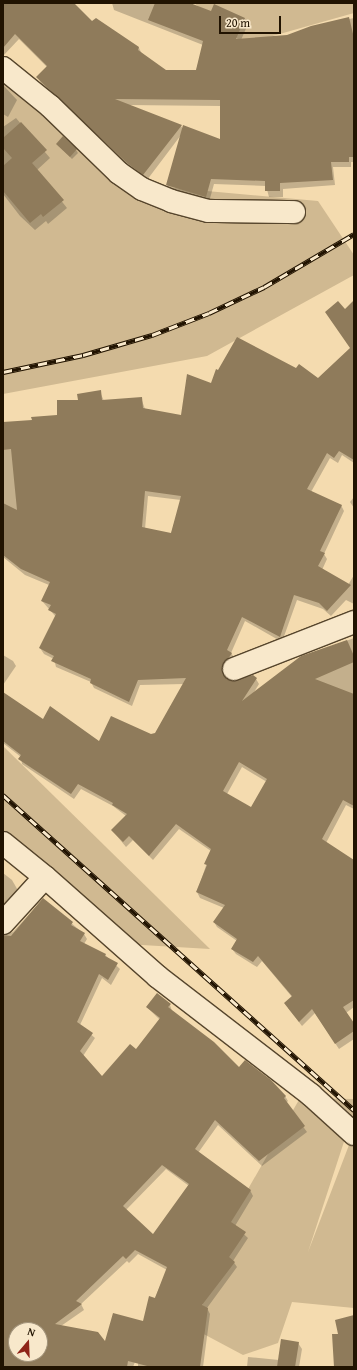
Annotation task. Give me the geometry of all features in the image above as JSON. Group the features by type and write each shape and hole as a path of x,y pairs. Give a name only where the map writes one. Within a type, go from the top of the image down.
{"street":[{"path":"3,68 50,106 119,173 142,189 170,201 208,212 294,212"},
{"path":"234,669 354,622"},
{"path":"3,843 45,877 158,977 311,1095 354,1134"},
{"path":"3,923 45,877"}],"shaded area":[{"path":"194,3 354,3 354,13 244,44"},
{"path":"3,79 141,185 318,201 354,255 354,275 207,356 3,394"},
{"path":"3,746 210,949 108,943 3,855"},
{"path":"300,1098 354,1099 354,1111 308,1252 354,1132 354,1308 292,1302 278,1343 243,1355 198,1331 211,1254"}],"building":[{"path":"3,3 74,3 92,21 96,18 139,47 138,50 166,70 196,70 203,41 148,20 155,3 190,3 211,11 214,4 245,18 236,39 287,35 311,26 349,17 354,38 354,157 349,157 349,162 331,162 333,180 280,183 280,191 265,191 265,181 211,179 206,197 166,185 183,125 220,139 220,100 115,99 182,125 143,175 127,163 36,77 47,66 15,34 3,48"},
{"path":"21,122 47,150 32,163 64,200 43,217 41,214 30,223 3,191 3,166 12,158 3,148 3,138"},
{"path":"63,136 77,149 70,157 56,144"},
{"path":"354,300 354,460 339,451 334,458 327,453 307,489 342,505 320,551 325,553 318,566 351,585 327,611 319,603 294,595 280,637 242,617 227,650 232,653 222,668 226,678 232,681 253,675 257,678 242,701 301,656 347,640 354,656 354,662 315,679 354,694 354,806 343,800 322,839 354,860 354,1000 343,1007 354,1023 354,1031 335,1044 312,1009 299,1022 284,1003 292,996 258,956 253,962 231,949 237,939 213,922 225,905 196,892 207,865 204,864 211,849 176,824 149,856 129,836 123,842 111,830 127,814 112,805 113,803 78,784 71,794 18,759 21,755 3,741 3,692 43,719 50,706 99,741 111,716 151,734 155,733 186,678 138,680 129,702 90,683 91,679 51,661 54,656 39,648 56,614 48,610 51,605 41,601 50,582 21,569 3,555 3,503 17,510 11,449 3,450 3,422 32,420 31,417 57,415 57,400 78,400 77,394 101,390 102,400 142,397 143,408 181,415 187,374 211,383 216,369 218,370 237,337 296,368 299,364 318,378 350,348 325,312 338,301 345,309","holes":["145,491 181,496 171,533 142,527","239,762 267,779 251,807 223,791"]},
{"path":"43,898 73,922 71,925 85,933 80,941 106,954 105,956 118,963 108,980 99,974 77,1022 93,1033 80,1051 102,1076 130,1044 136,1049 160,1018 146,1007 157,993 171,1004 168,1007 214,1042 239,1067 245,1060 271,1080 286,1096 284,1098 305,1126 259,1161 215,1120 195,1149 251,1190 231,1222 246,1232 229,1257 235,1262 202,1305 208,1308 200,1367 151,1367 128,1361 127,1367 3,1367 3,935 11,936","holes":["162,1165 189,1184 153,1234 123,1206","135,1250 167,1267 155,1298 149,1296 143,1321 113,1313 105,1341 98,1332 55,1324 82,1304 76,1301 123,1256 126,1259"]},
{"path":"354,1315 354,1367 334,1367 332,1334 338,1334 335,1320"},
{"path":"281,1339 299,1342 295,1367 277,1367"}],"railway":[{"path":"3,372 83,355 152,335 209,313 264,287 354,234"},
{"path":"3,795 354,1110"}]}
